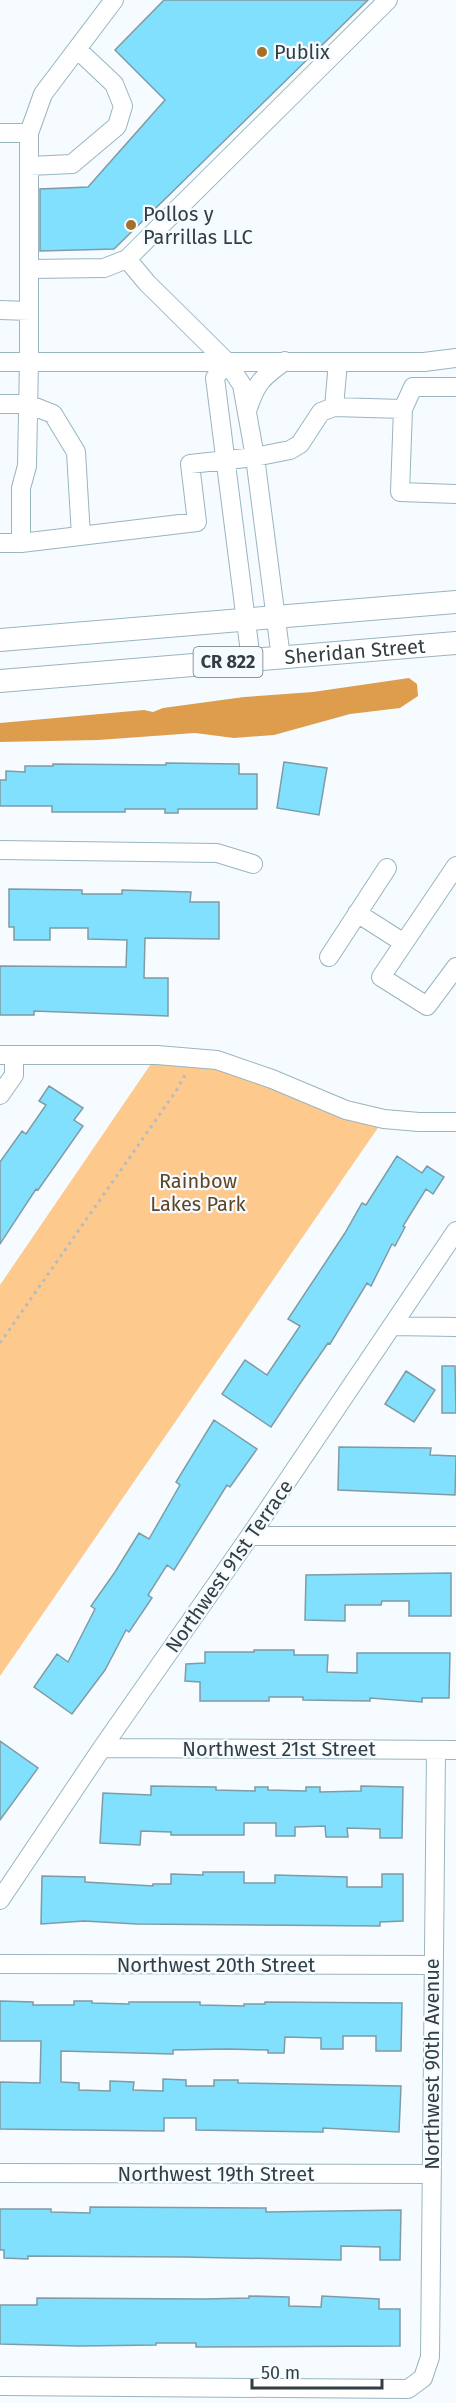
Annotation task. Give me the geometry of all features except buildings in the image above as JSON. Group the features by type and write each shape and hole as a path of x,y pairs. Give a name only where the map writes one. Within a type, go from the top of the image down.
{"main road":[{"name":"Sheridan Street","path":"0,640 456,602"},
{"name":"Sheridan Street","path":"0,681 456,643"}],"street":[{"path":"21,543 21,488 27,466 30,269 29,133 43,94 114,0"},
{"path":"30,269 104,268 127,259 388,0"},
{"path":"29,166 72,164 117,126 123,106 114,84 78,50"},
{"path":"0,133 29,133"},
{"path":"127,259 147,284 225,361 242,385 255,457 281,658"},
{"path":"0,310 29,310"},
{"path":"0,362 424,362 456,358"},
{"path":"225,361 215,378 251,660"},
{"path":"246,411 262,378 285,361"},
{"path":"334,406 338,362"},
{"path":"456,387 412,387 403,409 400,492 456,494"},
{"path":"0,404 28,404 53,414 76,452 81,536"},
{"path":"0,543 21,543 197,522 190,464 255,457 290,450 300,444 321,412 334,406 403,409"},
{"path":"0,850 217,853 253,864"},
{"path":"456,866 381,977 427,1006 456,966"},
{"path":"329,957 387,868"},
{"path":"357,913 404,943"},
{"path":"0,1095 14,1075 7,1055 194,1057 217,1060 261,1075 346,1110 384,1119 456,1122"},
{"name":"Northwest 91st Terrace","path":"0,1900 456,1231"},
{"path":"392,1326 456,1327"},
{"path":"250,1536 456,1536"},
{"name":"Northwest 21st Street","path":"102,1748 456,1750"},
{"name":"Northwest 90th Avenue","path":"104,2396 408,2390 423,2378 430,2357 432,1965 436,1750"},
{"name":"Northwest 20th Street","path":"0,1964 432,1965"},
{"name":"Northwest 19th Street","path":"0,2173 432,2174"},
{"path":"0,2386 104,2396"}],"path":[{"path":"0,1343 177,1091 194,1057"}],"green space":[{"name":"Rainbow Lakes Park","path":"157,1055 194,1057 384,1119 0,1676 0,1285"}],"shaded area":[{"path":"409,678 417,684 418,696 400,708 350,714 274,735 234,738 195,733 98,740 0,742 0,723 144,710 153,712 163,708 244,697 313,692"}],"place":[{"name":"Publix","path":"262,52"},
{"name":"Pollos y Parrillas LLC","path":"131,225"}]}
